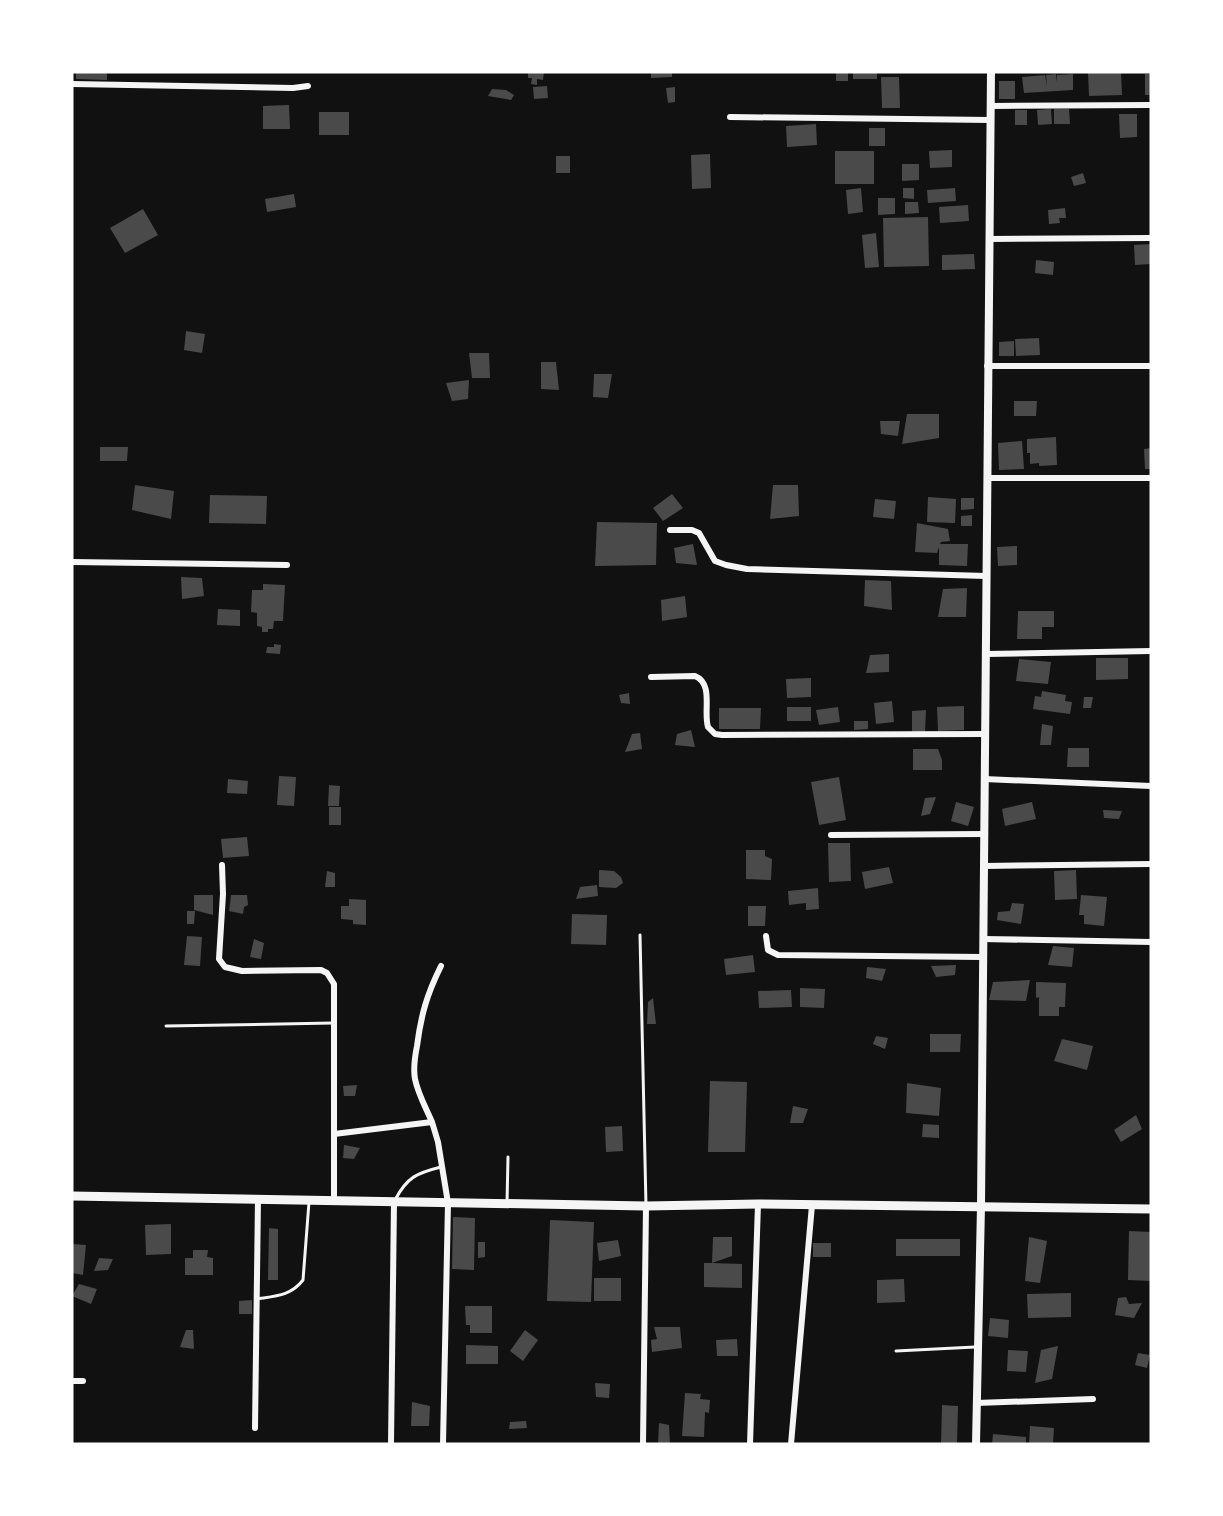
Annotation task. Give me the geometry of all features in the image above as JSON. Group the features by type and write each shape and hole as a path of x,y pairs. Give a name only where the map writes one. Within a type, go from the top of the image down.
{"main road":[{"path":"72,1196 646,1206 758,1204 1151,1209"}],"street":[{"path":"976,1444 981,1206 991,72"},
{"path":"72,84 293,88 308,86"},
{"path":"990,106 1151,105"},
{"path":"730,117 990,120"},
{"path":"989,239 1151,238"},
{"path":"987,366 1151,366"},
{"path":"987,478 1151,478"},
{"path":"670,530 692,530 699,533 704,539 710,556 726,566 747,569 986,576"},
{"path":"72,562 287,565"},
{"path":"985,654 1151,651"},
{"path":"651,677 695,676 700,678 706,687 708,728 715,734 985,734"},
{"path":"984,779 1151,786"},
{"path":"831,835 984,834"},
{"path":"984,866 1151,864"},
{"path":"222,865 223,894 219,953 221,963 225,968 321,970 327,973 334,984 334,1201"},
{"path":"766,936 768,950 778,955 983,957"},
{"path":"983,939 1151,942"},
{"path":"441,966 428,993 420,1021 415,1078 438,1142 448,1203 443,1444"},
{"path":"334,1134 432,1122"},
{"path":"255,1428 258,1199"},
{"path":"391,1444 394,1202"},
{"path":"750,1444 758,1204"},
{"path":"791,1444 812,1205"},
{"path":"643,1444 646,1206"},
{"path":"72,1381 83,1381"},
{"path":"976,1403 1093,1399"}],"lane":[{"path":"640,934 646,1206"},
{"path":"166,1026 334,1023"},
{"path":"507,1204 508,1156"},
{"path":"394,1202 403,1185 414,1176 443,1167"},
{"path":"256,1299 287,1294 297,1288 303,1280 309,1200"},
{"path":"896,1351 977,1347"}],"building":[{"path":"76,72 107,72 107,80 76,79"},
{"path":"528,72 544,72 543,80 537,79 537,85 531,84 532,78 528,78"},
{"path":"651,72 672,72 672,77 651,78"},
{"path":"836,72 848,72 848,81 836,81"},
{"path":"853,72 877,72 877,79 853,79"},
{"path":"1088,72 1121,72 1122,95 1089,96"},
{"path":"1056,74 1057,82 1057,75 1073,74 1073,90 1024,93 1022,77 1045,75 1047,86 1046,75"},
{"path":"1145,74 1151,74 1151,95 1145,95"},
{"path":"881,77 899,77 900,108 882,108"},
{"path":"999,81 1015,81 1015,99 999,99"},
{"path":"547,86 548,98 534,99 533,87"},
{"path":"675,87 675,102 668,103 666,88"},
{"path":"492,89 506,90 514,95 511,100 488,96"},
{"path":"289,105 290,129 263,129 263,106"},
{"path":"1051,109 1052,124 1038,125 1037,110"},
{"path":"1054,109 1069,109 1070,124 1054,124"},
{"path":"1015,110 1027,110 1027,125 1015,125"},
{"path":"319,112 349,112 349,135 319,135"},
{"path":"1119,114 1137,114 1137,137 1120,138"},
{"path":"816,124 817,145 787,147 786,126"},
{"path":"869,128 885,128 885,146 869,146"},
{"path":"952,150 952,167 930,168 929,151"},
{"path":"835,151 874,151 874,184 835,184"},
{"path":"710,154 711,188 692,189 691,155"},
{"path":"556,156 570,156 570,173 556,173"},
{"path":"902,164 919,164 919,180 902,181"},
{"path":"1083,173 1086,183 1074,186 1071,177"},
{"path":"861,188 863,212 848,214 846,190"},
{"path":"903,188 914,188 914,199 903,198"},
{"path":"955,188 956,201 928,203 927,190"},
{"path":"294,194 296,207 267,212 265,199"},
{"path":"878,198 895,198 895,214 878,215"},
{"path":"905,202 918,202 919,213 905,214"},
{"path":"968,205 969,221 940,223 939,207"},
{"path":"1065,208 1066,218 1059,218 1060,223 1049,224 1048,210"},
{"path":"143,209 158,235 125,253 110,228"},
{"path":"928,217 929,266 884,267 883,218"},
{"path":"876,233 879,267 865,268 862,235"},
{"path":"1151,244 1151,264 1135,265 1134,245"},
{"path":"974,254 975,269 942,270 942,255"},
{"path":"1036,260 1054,262 1053,275 1035,273"},
{"path":"186,331 205,334 202,353 184,350"},
{"path":"1039,338 1040,355 1016,356 1015,339"},
{"path":"1014,341 1014,356 999,356 999,342"},
{"path":"469,353 489,353 490,378 472,378"},
{"path":"541,362 556,362 559,390 541,389"},
{"path":"594,374 612,374 608,398 593,397"},
{"path":"469,380 468,399 452,401 446,383"},
{"path":"1014,401 1037,401 1036,416 1014,416"},
{"path":"907,414 939,414 939,438 902,444"},
{"path":"880,421 900,421 898,436 881,434"},
{"path":"1056,437 1057,465 1030,464 1027,439"},
{"path":"1022,441 1024,469 999,470 998,443"},
{"path":"100,447 128,447 127,461 100,461"},
{"path":"1151,448 1151,469 1145,469 1144,449"},
{"path":"135,485 174,491 171,519 132,510"},
{"path":"773,485 798,485 799,516 770,519"},
{"path":"672,494 683,508 663,521 653,508"},
{"path":"210,495 267,496 266,524 209,523"},
{"path":"928,497 956,499 955,523 927,522"},
{"path":"961,498 974,498 974,509 961,510"},
{"path":"875,499 896,501 894,519 873,517"},
{"path":"972,515 972,526 961,526 961,516"},
{"path":"597,522 657,523 656,565 595,566"},
{"path":"917,523 948,529 950,541 940,544 968,544 967,566 939,565 939,547 937,553 915,552"},
{"path":"693,544 697,565 676,563 674,548"},
{"path":"1017,546 1017,565 998,566 997,547"},
{"path":"181,577 202,578 204,596 182,599"},
{"path":"865,580 891,581 892,610 864,606"},
{"path":"263,584 285,585 283,621 274,621 273,629 268,629 268,632 262,632 262,627 257,626 257,613 251,612 252,590 263,590"},
{"path":"967,588 966,617 938,617 943,589"},
{"path":"685,596 687,617 662,621 661,600"},
{"path":"218,609 240,610 240,626 217,625"},
{"path":"1018,611 1054,611 1054,627 1042,627 1042,639 1017,639"},
{"path":"274,644 281,645 280,654 266,653 267,647 274,647"},
{"path":"889,654 889,672 866,673 870,655"},
{"path":"1096,658 1128,658 1128,679 1096,680"},
{"path":"1019,659 1051,662 1048,684 1016,681"},
{"path":"811,678 811,697 787,698 786,679"},
{"path":"1042,691 1066,695 1065,701 1072,702 1070,714 1033,709 1035,696 1041,697"},
{"path":"629,693 630,704 621,703 619,695"},
{"path":"1084,697 1093,697 1091,708 1083,708"},
{"path":"892,701 894,722 876,724 874,703"},
{"path":"964,706 964,730 938,731 937,707"},
{"path":"787,707 811,707 811,721 787,721"},
{"path":"838,707 840,722 819,725 816,710"},
{"path":"719,708 761,708 760,729 719,729"},
{"path":"926,710 925,732 912,733 912,711"},
{"path":"854,721 868,721 868,729 854,730"},
{"path":"1042,724 1053,726 1051,745 1040,745"},
{"path":"691,730 695,747 675,745 677,734"},
{"path":"640,733 642,749 625,752 632,734"},
{"path":"1068,748 1089,748 1089,767 1067,767"},
{"path":"913,749 938,749 942,760 942,770 913,770"},
{"path":"279,776 296,777 294,806 277,805"},
{"path":"839,777 846,820 819,825 811,782"},
{"path":"228,779 248,781 247,794 227,793"},
{"path":"329,785 340,786 339,806 328,806"},
{"path":"936,797 930,814 921,816 925,798"},
{"path":"956,802 974,807 968,826 951,821"},
{"path":"1032,802 1036,819 1005,826 1002,809"},
{"path":"329,807 341,807 341,825 329,825"},
{"path":"1103,810 1122,811 1119,819 1104,818"},
{"path":"247,837 249,856 223,858 221,839"},
{"path":"828,843 850,843 851,881 829,882"},
{"path":"746,850 765,850 765,856 772,859 771,880 746,879"},
{"path":"889,867 893,883 865,889 862,872"},
{"path":"599,870 614,871 621,877 623,883 616,888 599,887"},
{"path":"1076,870 1077,899 1055,900 1054,871"},
{"path":"327,871 335,873 335,887 325,887"},
{"path":"597,885 598,896 576,899 580,887"},
{"path":"818,888 819,909 806,910 806,903 789,905 788,891"},
{"path":"194,895 213,895 213,915 194,910"},
{"path":"231,895 247,895 248,905 244,907 243,914 229,911"},
{"path":"1081,895 1107,897 1104,926 1084,924 1084,915 1079,915"},
{"path":"349,899 366,900 366,925 353,924 353,920 341,919 341,906 349,906"},
{"path":"1012,903 1024,904 1021,924 997,920 998,912 1010,911"},
{"path":"748,906 766,906 765,926 748,926"},
{"path":"187,911 195,911 194,924 187,924"},
{"path":"572,914 607,915 606,945 571,944"},
{"path":"187,936 202,937 200,966 184,965"},
{"path":"254,939 264,943 261,959 250,957"},
{"path":"1053,946 1074,948 1072,967 1048,965"},
{"path":"753,955 755,972 726,975 724,959"},
{"path":"956,965 955,975 936,977 931,966"},
{"path":"867,967 886,969 882,981 866,978"},
{"path":"1030,980 1026,1001 989,1000 993,982"},
{"path":"1036,982 1066,983 1065,1007 1059,1007 1059,1016 1039,1016"},
{"path":"800,988 825,989 824,1008 800,1007"},
{"path":"791,990 792,1007 759,1008 758,991"},
{"path":"653,998 656,1024 647,1024 648,1002"},
{"path":"930,1034 961,1034 960,1052 930,1052"},
{"path":"876,1036 888,1038 885,1049 873,1044"},
{"path":"1062,1039 1093,1046 1087,1070 1054,1061"},
{"path":"710,1081 747,1082 745,1152 708,1152"},
{"path":"907,1083 941,1088 939,1116 906,1113"},
{"path":"357,1085 355,1096 344,1096 343,1086"},
{"path":"793,1106 808,1109 803,1123 790,1123"},
{"path":"1136,1115 1142,1129 1121,1142 1114,1130"},
{"path":"923,1124 939,1125 939,1138 922,1137"},
{"path":"622,1126 623,1151 606,1152 605,1127"},
{"path":"344,1145 360,1148 354,1159 343,1158"},
{"path":"453,1217 475,1218 474,1270 452,1269"},
{"path":"550,1220 594,1222 591,1302 547,1301"},
{"path":"171,1224 171,1254 146,1255 145,1225"},
{"path":"269,1228 278,1229 278,1280 268,1280"},
{"path":"1129,1231 1151,1232 1151,1281 1128,1280"},
{"path":"713,1237 732,1237 732,1256 712,1263"},
{"path":"1029,1237 1047,1241 1040,1283 1025,1281"},
{"path":"896,1239 960,1239 960,1256 896,1256"},
{"path":"618,1240 621,1256 599,1261 597,1243"},
{"path":"478,1242 485,1242 485,1257 478,1258"},
{"path":"813,1243 831,1243 831,1257 813,1257"},
{"path":"72,1244 86,1245 83,1275 72,1273"},
{"path":"193,1250 208,1250 207,1257 213,1258 213,1275 185,1275 185,1258 193,1258"},
{"path":"99,1258 113,1259 108,1270 94,1271"},
{"path":"704,1263 742,1264 742,1288 704,1287"},
{"path":"594,1278 621,1278 621,1301 594,1301"},
{"path":"904,1279 905,1302 877,1303 877,1280"},
{"path":"79,1284 97,1289 91,1304 72,1296"},
{"path":"1071,1293 1071,1317 1028,1318 1027,1294"},
{"path":"1126,1297 1129,1304 1142,1303 1134,1318 1115,1315 1118,1298"},
{"path":"252,1300 252,1314 239,1314 239,1301"},
{"path":"465,1306 492,1306 492,1333 470,1333 470,1325 466,1325"},
{"path":"990,1318 1009,1320 1008,1338 988,1336"},
{"path":"654,1327 680,1327 682,1348 652,1352 651,1340 657,1339"},
{"path":"186,1330 193,1330 194,1349 180,1347"},
{"path":"525,1330 538,1340 523,1361 510,1351"},
{"path":"737,1339 738,1356 717,1356 716,1340"},
{"path":"466,1345 498,1346 498,1364 466,1364"},
{"path":"1058,1346 1052,1379 1035,1383 1041,1350"},
{"path":"1008,1350 1028,1351 1026,1372 1007,1371"},
{"path":"1138,1353 1150,1355 1147,1368 1135,1365"},
{"path":"595,1383 610,1384 609,1398 596,1397"},
{"path":"685,1393 701,1394 700,1399 710,1400 709,1413 705,1412 704,1437 682,1436"},
{"path":"412,1402 430,1406 429,1426 411,1426"},
{"path":"942,1405 958,1406 957,1444 941,1444"},
{"path":"526,1421 527,1428 509,1429 510,1422"},
{"path":"659,1423 669,1425 670,1444 658,1444"},
{"path":"1030,1426 1054,1428 1053,1444 1029,1444"},
{"path":"993,1434 1026,1437 1026,1444 992,1444"}]}
